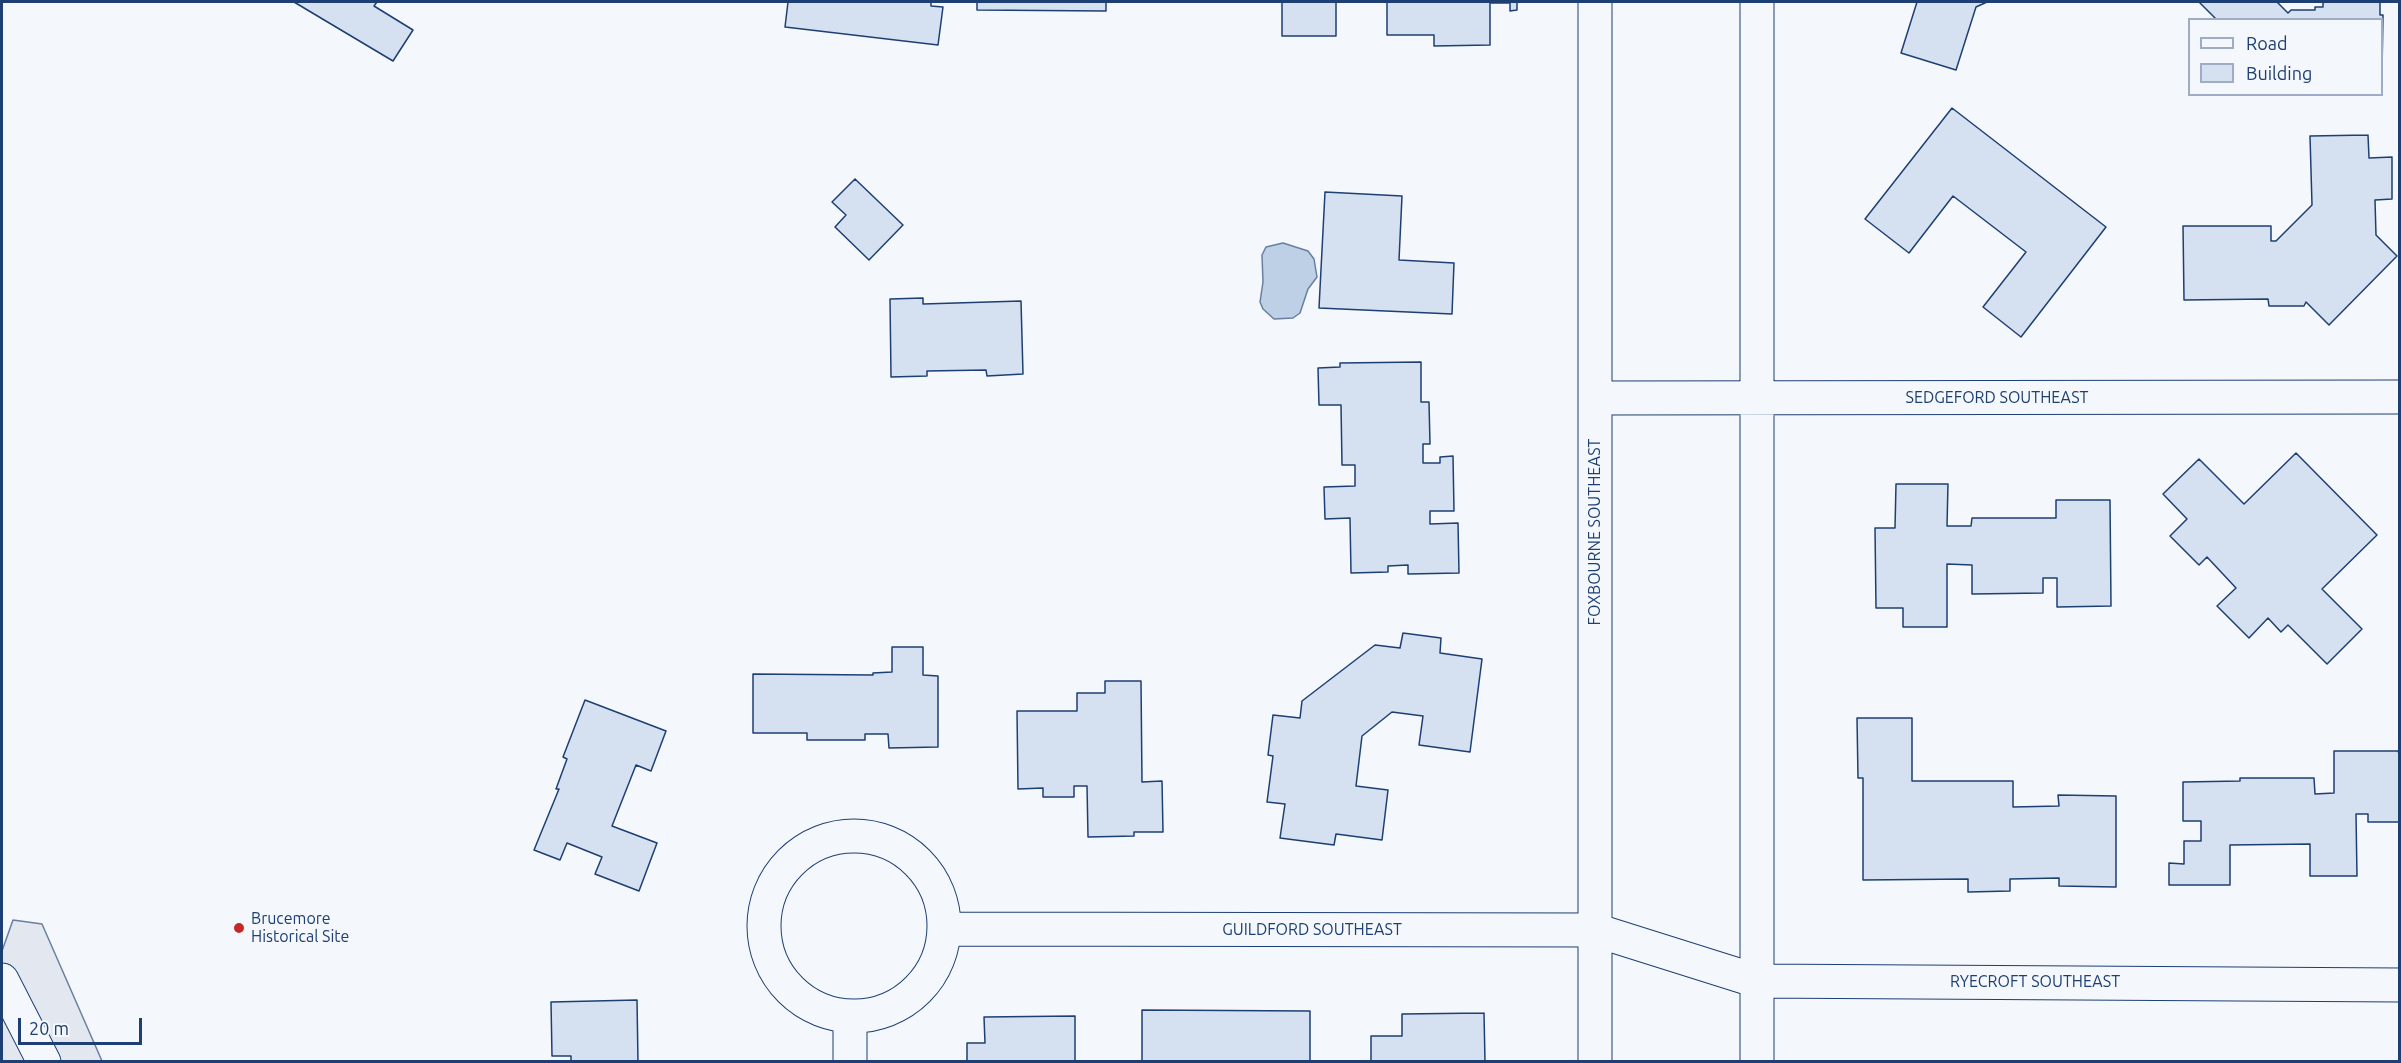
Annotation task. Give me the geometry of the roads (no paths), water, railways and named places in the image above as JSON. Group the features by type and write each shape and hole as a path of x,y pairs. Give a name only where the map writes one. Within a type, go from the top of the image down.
{"street":[{"name":"FOXBOURNE SOUTHEAST","path":"1595,2 1595,1062"},
{"path":"1756,1062 1757,2"},
{"name":"SEDGEFORD SOUTHEAST","path":"1595,398 2400,397"},
{"path":"844,835 883,839 916,859 939,891 945,929 937,964 916,993 886,1012 850,1017 812,1008 782,983 765,948 764,910 779,874 807,848 844,835"},
{"name":"GUILDFORD SOUTHEAST","path":"945,929 1595,930 1675,956"},
{"name":"RYECROFT SOUTHEAST","path":"1675,956 1757,981 2400,985"},
{"path":"2,980 44,1062"},
{"path":"850,1017 850,1062"}],"water":[{"path":"1283,243 1308,251 1314,259 1317,277 1308,289 1300,313 1293,318 1274,319 1263,309 1260,302 1263,282 1262,255 1266,247"}],"place":[{"name":"Brucemore Historical Site","path":"239,928"}]}
